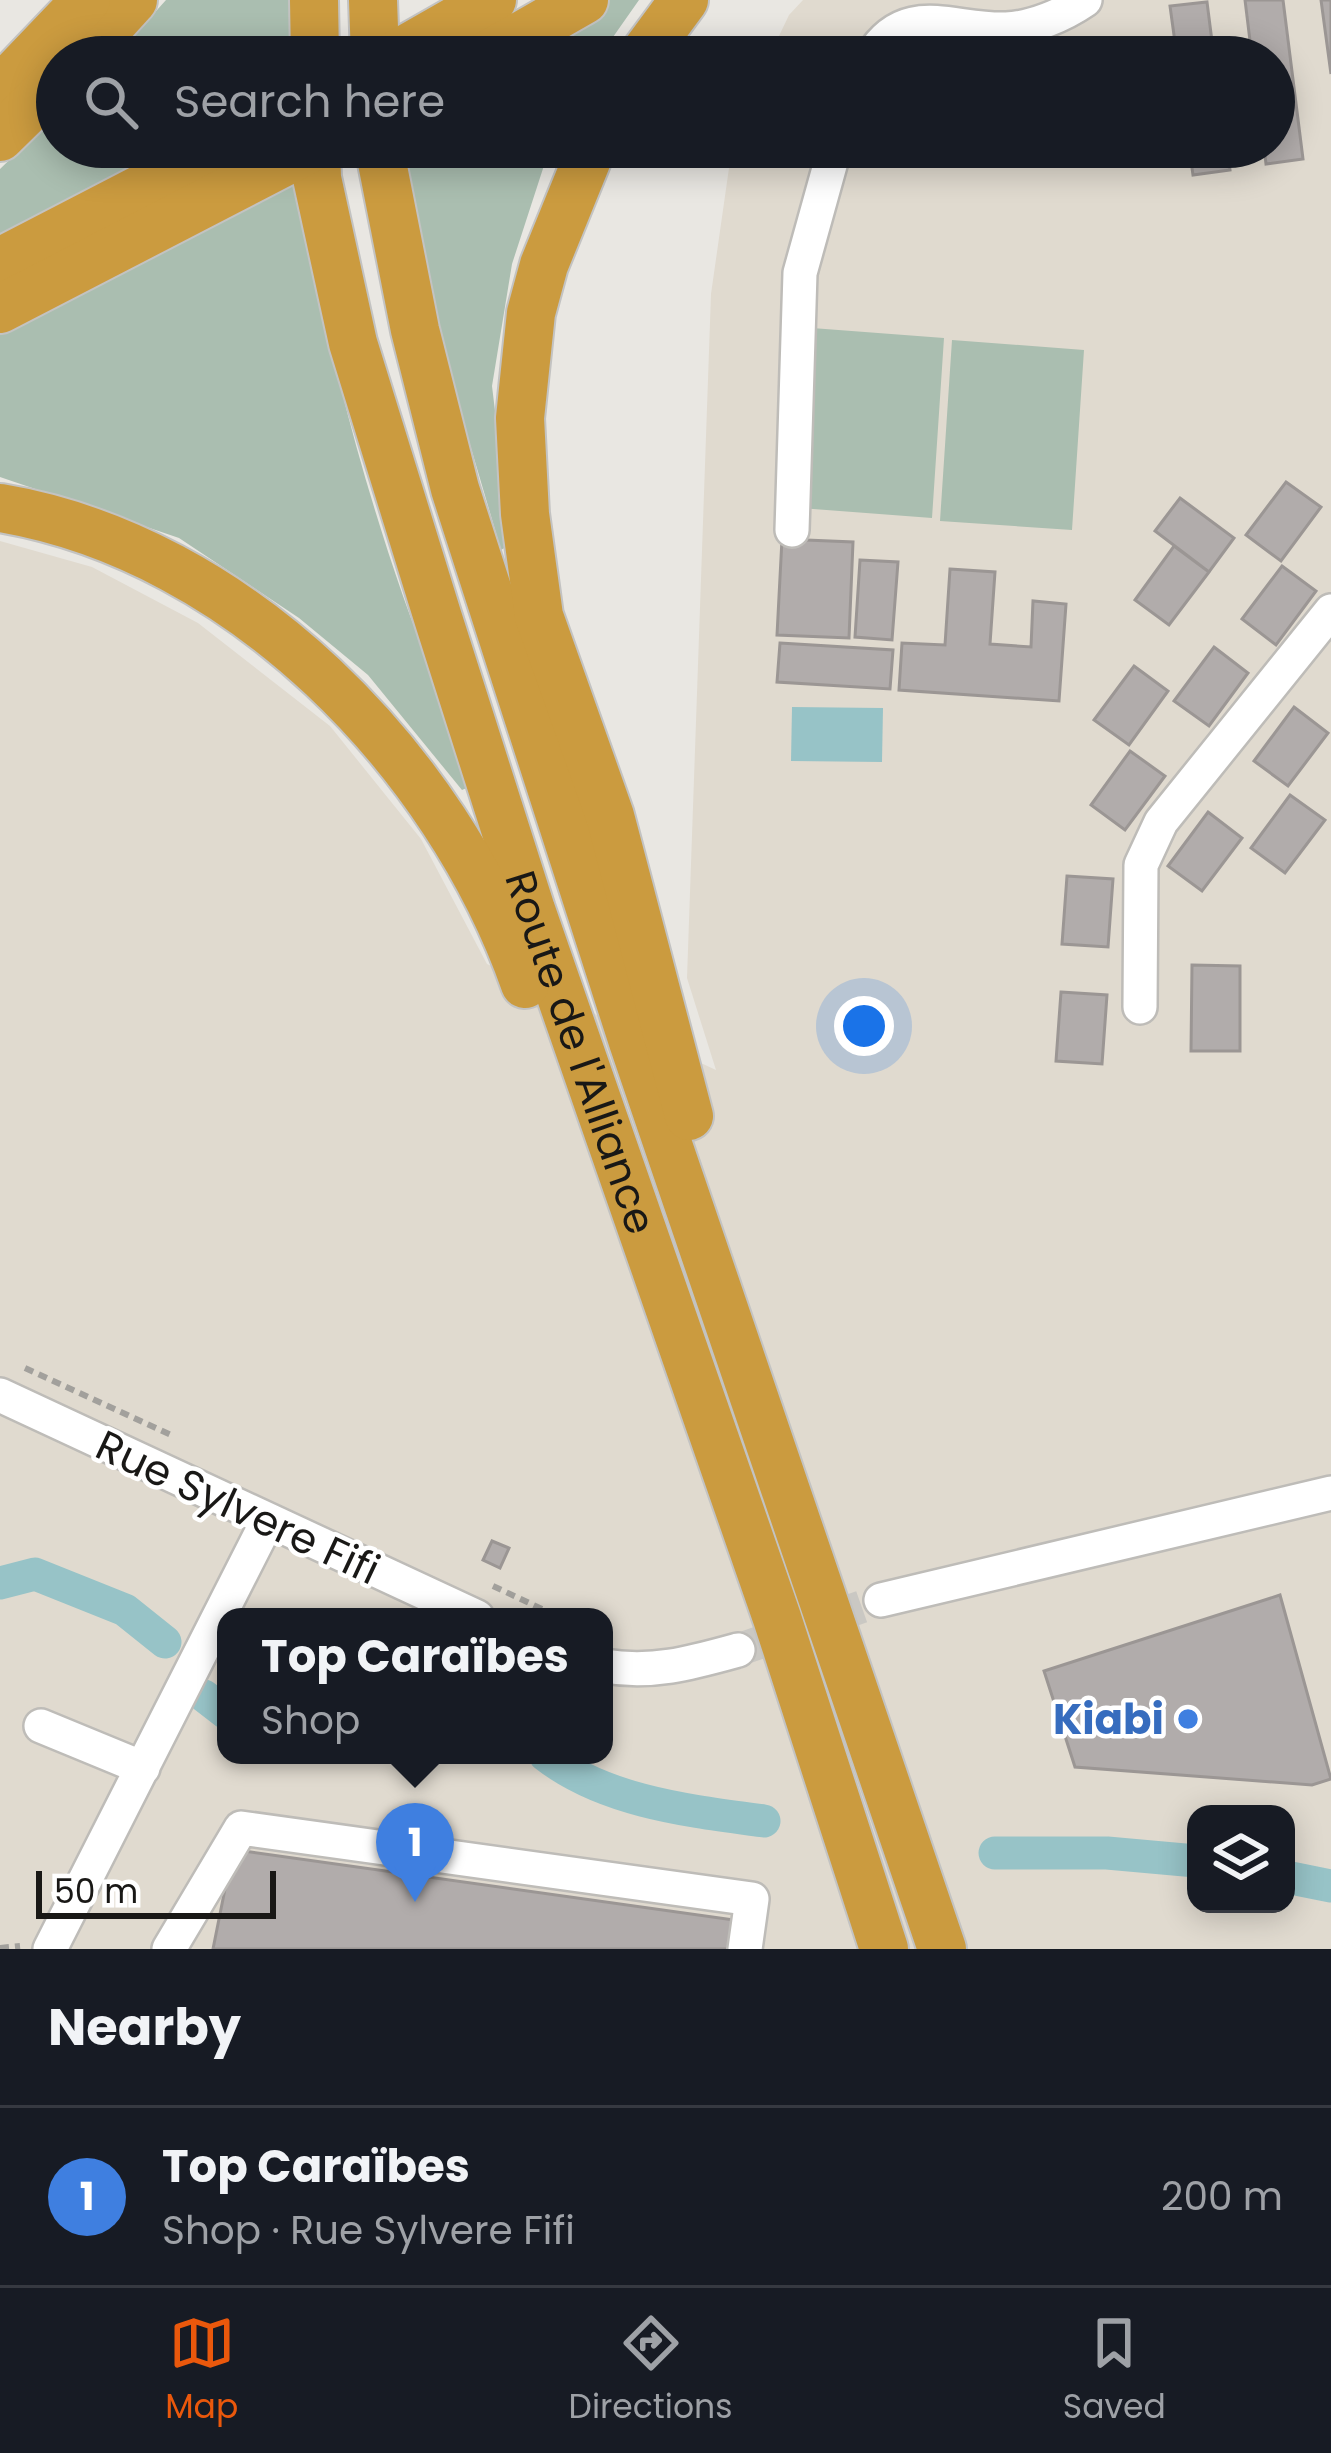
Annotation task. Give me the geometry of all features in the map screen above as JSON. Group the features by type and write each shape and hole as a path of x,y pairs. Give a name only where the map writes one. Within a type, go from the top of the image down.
{"highway":[{"path":"52,36 86,0"},
{"path":"100,36 133,0"},
{"path":"314,0 315,36"},
{"path":"373,0 374,36"},
{"path":"476,36 492,0"},
{"path":"490,36 551,0"},
{"path":"497,36 584,0"},
{"path":"657,36 684,0"},
{"path":"3,87 36,52"},
{"path":"0,137 36,102"},
{"path":"0,262 226,168"},
{"path":"0,309 228,168"},
{"name":"Route de l'Alliance","path":"316,168 353,343 531,910 662,1298 777,1618 884,1949"},
{"name":"Route de l'Alliance","path":"383,168 415,330 455,489 717,1293 942,1949"},
{"path":"583,168 544,265 531,313 520,418 525,514 539,616 610,816 697,1144 717,1293"},
{"path":"0,508 63,523 177,572 296,654 398,759 482,886 515,956 601,1204 662,1298"},
{"path":"859,1703 902,1780 976,1949"}],"street":[{"path":"886,36 916,10 1009,29 1045,21 1085,0"},
{"path":"792,530 800,273 829,168"},
{"path":"1140,1007 1141,865 1150,843 1161,821 1331,611"},
{"name":"Rue Sylvere Fifi","path":"0,1395 456,1608"},
{"path":"881,1600 1331,1493"},
{"path":"223,1608 267,1522"},
{"path":"42,1943 142,1768 217,1620"},
{"path":"613,1667 674,1668 738,1649"},
{"path":"41,1726 142,1768"},
{"path":"169,1949 241,1828 752,1899 745,1949"}],"path":[{"path":"0,1948 42,1943"}],"shaded area":[{"path":"803,0 1331,0 1331,1949 0,1949 0,541 92,567 198,623 330,726 421,839 487,964 716,1070 687,978 711,294 729,168 1295,168 1295,36 779,36"}],"green space":[{"path":"166,0 289,0 294,36 134,36"},
{"path":"599,0 639,0 614,36 537,36"},
{"path":"36,134 36,168 133,168 0,236 0,169"},
{"path":"402,168 543,168 512,264 492,386 511,544 501,550 416,261"},
{"path":"295,171 328,332 369,492 412,620 478,783 462,790 368,675 299,618 179,538 0,477 0,324"},
{"path":"812,328 944,338 932,518 800,508"},
{"path":"952,340 1084,350 1072,530 940,521"}],"water":[{"path":"792,707 883,708 882,762 791,761"}],"building":[{"path":"1245,0 1283,0 1288,36 1249,36"},
{"path":"1321,0 1331,0 1331,74"},
{"path":"1207,2 1211,36 1174,36 1170,6"},
{"path":"1295,95 1303,159 1295,160"},
{"path":"1192,168 1230,168 1230,170 1193,175"},
{"path":"1286,482 1321,507 1281,561 1246,535"},
{"path":"1180,498 1234,538 1209,572 1155,531"},
{"path":"782,539 853,542 849,638 777,635"},
{"path":"1174,546 1209,572 1169,625 1135,600"},
{"path":"860,560 898,562 892,640 855,637"},
{"path":"1282,566 1316,591 1276,645 1242,619"},
{"path":"950,569 995,572 990,644 1031,647 1033,601 1066,604 1059,701 899,690 902,643 945,645"},
{"path":"780,643 893,650 890,689 777,682"},
{"path":"1214,647 1248,673 1209,726 1174,701"},
{"path":"1134,666 1168,691 1129,745 1094,720"},
{"path":"1294,707 1328,733 1288,786 1254,761"},
{"path":"1130,751 1165,776 1125,830 1091,805"},
{"path":"1290,795 1325,820 1285,873 1251,848"},
{"path":"1208,812 1242,838 1202,891 1168,866"},
{"path":"1067,876 1113,879 1108,947 1062,944"},
{"path":"1192,965 1240,966 1240,1051 1191,1051"},
{"path":"1061,992 1107,995 1102,1064 1056,1061"},
{"path":"492,1541 509,1548 500,1568 483,1560"},
{"name":"Kiabi","path":"1280,1595 1331,1779 1312,1785 1075,1767 1044,1671"},
{"path":"244,1851 734,1920 730,1949 213,1949 226,1884"}],"waterway":[{"path":"0,1583 35,1574 125,1610 165,1642"},
{"path":"204,1696 217,1706"},
{"path":"558,1764 594,1784 649,1802 764,1821"},
{"path":"995,1853 1107,1853 1187,1860"},
{"path":"1295,1879 1331,1886"}],"tunnel":[{"path":"738,1650 881,1600"}],"place":[{"name":"Kiabi","path":"1188,1719"},
{"name":"Top Caraïbes","path":"415,1902"}]}
